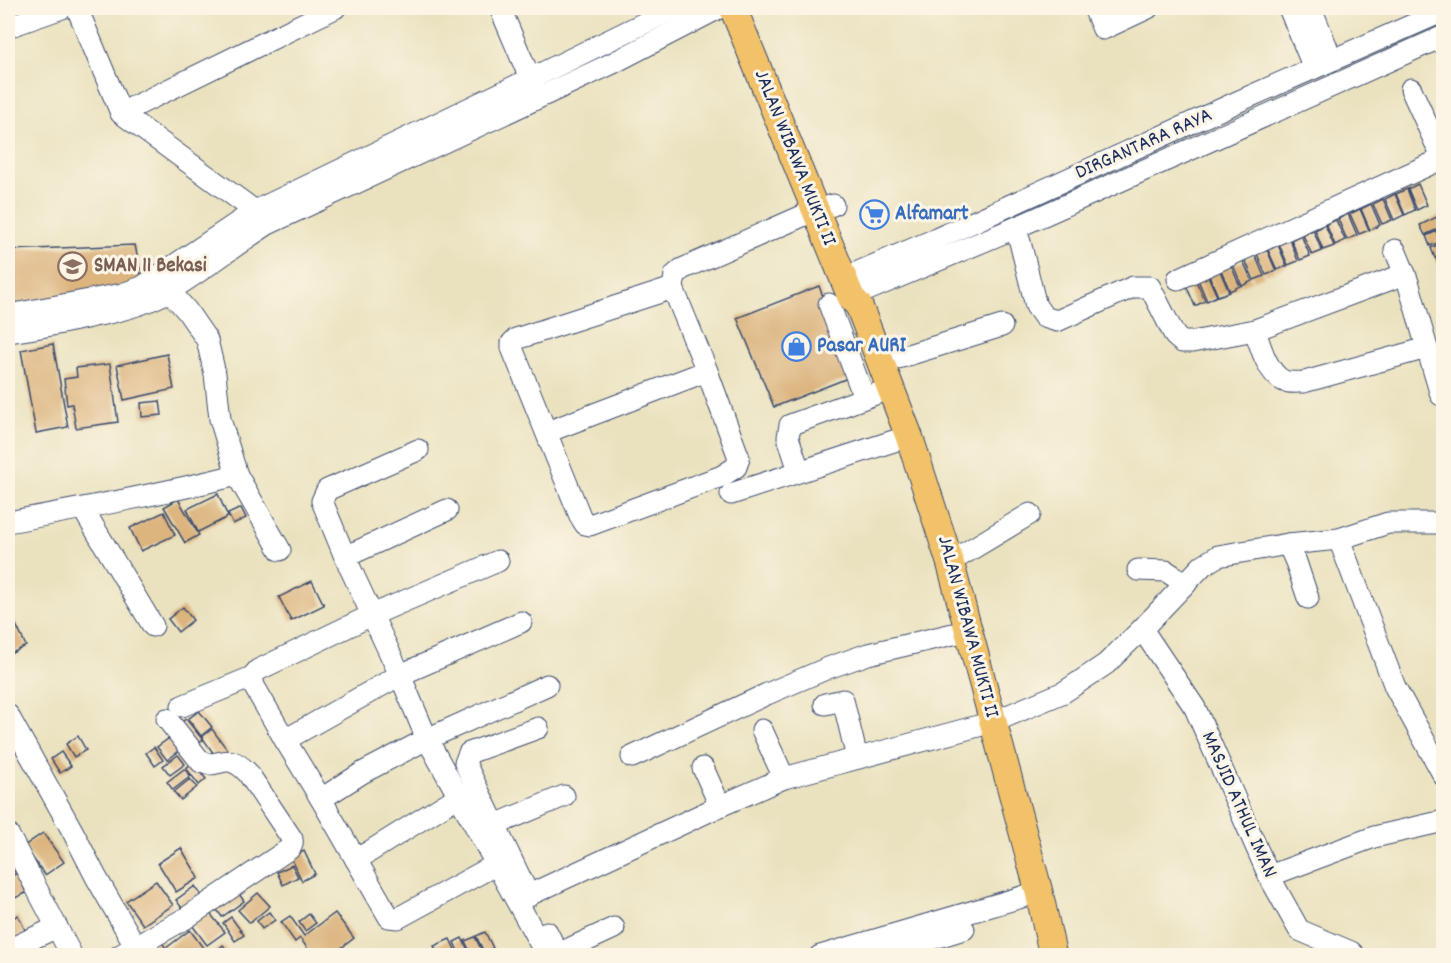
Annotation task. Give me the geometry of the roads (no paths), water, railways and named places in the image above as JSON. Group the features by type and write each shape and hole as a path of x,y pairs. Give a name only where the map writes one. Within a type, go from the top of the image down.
{"main road":[{"name":"JALAN WIBAWA MUKTI II","path":"733,8 825,208"},
{"name":"JALAN WIBAWA MUKTI II","path":"752,8 825,208 852,291 892,388 950,562 970,630 1053,956"}],"street":[{"path":"8,27 62,8"},
{"path":"77,8 121,113 261,218"},
{"path":"500,8 534,88"},
{"path":"8,332 129,309 261,218 534,88 675,8"},
{"path":"534,88 613,63 719,8"},
{"path":"1094,8 1103,28 1148,8"},
{"path":"1289,8 1323,64"},
{"path":"1311,8 1323,64"},
{"path":"121,113 323,10"},
{"name":"DIRGANTARA RAYA","path":"852,291 1237,102 1443,11"},
{"name":"DIRGANTARA RAYA","path":"940,248 1015,228 1443,36"},
{"path":"1178,279 1443,160 1411,89"},
{"path":"1237,102 1248,124"},
{"path":"674,288 516,339 512,343 512,348 585,524 590,525 722,476 736,466 739,458 674,288 675,275 682,269 825,208"},
{"path":"1015,228 1036,306 1044,317 1057,321 1133,287 1150,287 1175,336 1182,342 1255,330 1405,274"},
{"path":"1395,250 1409,285 1441,395"},
{"path":"8,315 164,284"},
{"path":"164,284 196,321 207,340 215,374 220,419 237,475 280,550"},
{"path":"852,291 864,398"},
{"path":"882,363 1002,326"},
{"path":"1255,330 1261,349 1274,374 1285,382 1304,381 1427,348"},
{"path":"547,432 707,371"},
{"path":"799,471 788,437 790,425 892,388"},
{"path":"731,494 909,436"},
{"path":"418,450 327,490 322,501 427,739 547,956"},
{"path":"8,522 83,509 237,475"},
{"path":"83,509 153,626"},
{"path":"345,557 447,510"},
{"path":"950,562 1030,514"},
{"path":"529,895 784,778 993,722 1064,692 1106,664 1203,565 1218,556 1288,544 1339,539 1388,523 1443,523"},
{"path":"1339,539 1395,687 1443,776"},
{"path":"1288,544 1308,598"},
{"path":"8,715 96,877 128,951 186,918 289,849 293,843 248,773 234,762 207,765 201,762 174,713 252,677 258,670 372,615 498,561"},
{"path":"1138,570 1166,571 1186,584"},
{"path":"285,740 400,675 521,622"},
{"name":"MASJID ATHUL IMAN","path":"1142,629 1195,708 1269,876 1299,930 1355,956"},
{"path":"632,757 828,668 868,654 970,630"},
{"path":"252,677 254,686 389,917 398,918 497,864"},
{"path":"321,799 362,773 427,739 547,685"},
{"path":"842,700 857,758"},
{"path":"538,728 469,753 465,764 558,954 614,928"},
{"path":"762,730 784,778"},
{"path":"704,768 720,806"},
{"path":"356,860 459,796"},
{"path":"495,825 564,796"},
{"path":"1269,876 1374,837 1443,821"},
{"path":"8,834 72,956"},
{"path":"820,956 868,952 1040,899"},
{"path":"8,950 57,927"}],"place":[{"name":"Alfamart","path":"874,215"},
{"name":"SMAN 11 Bekasi","path":"73,267"},
{"name":"Pasar AURI","path":"796,347"}]}
